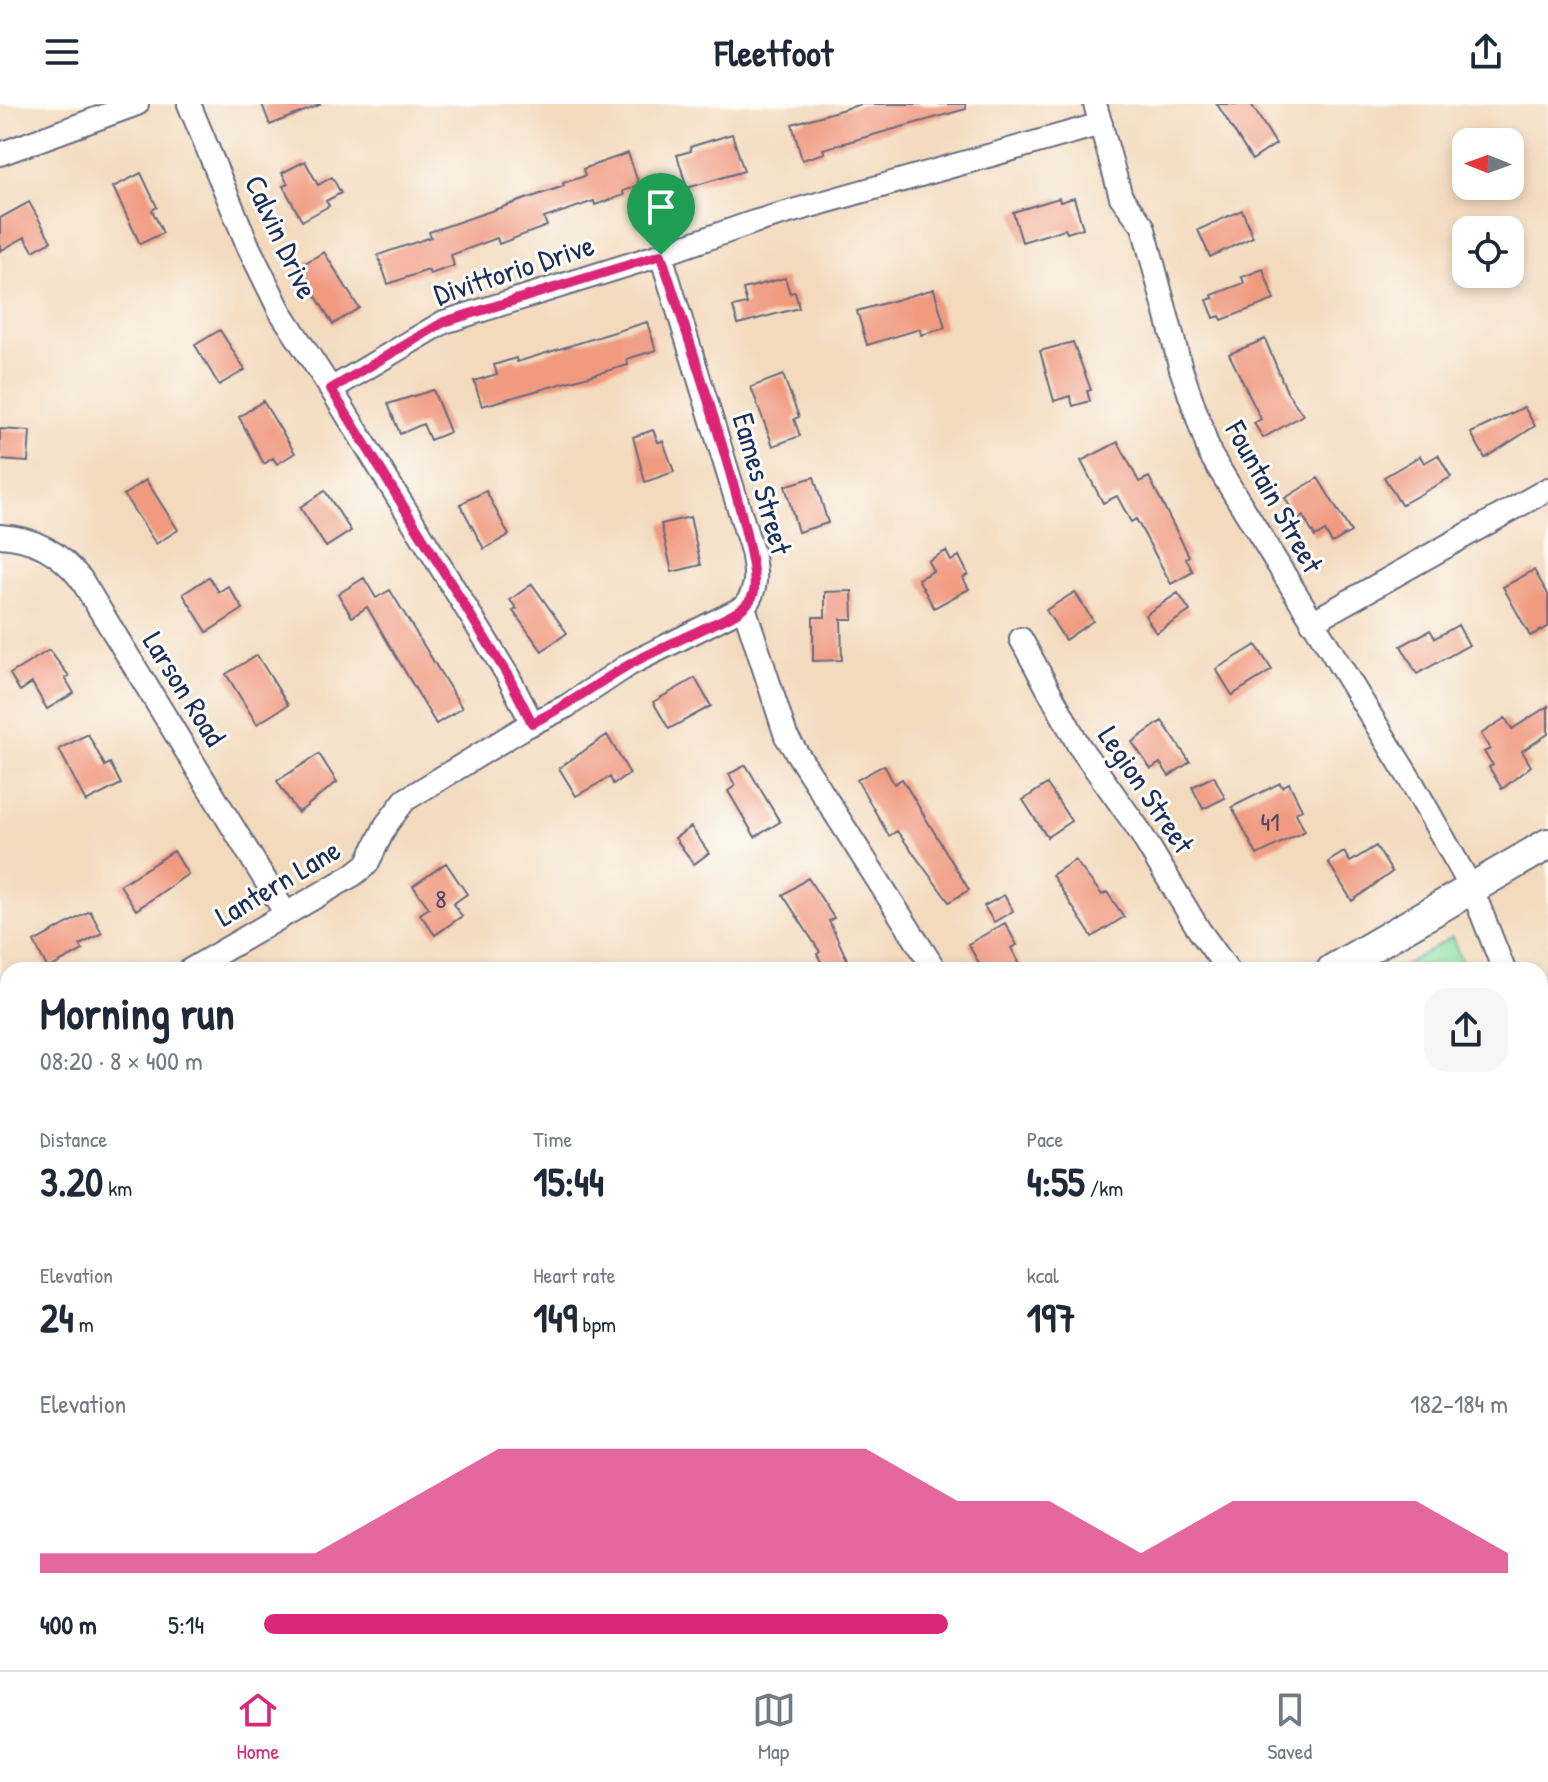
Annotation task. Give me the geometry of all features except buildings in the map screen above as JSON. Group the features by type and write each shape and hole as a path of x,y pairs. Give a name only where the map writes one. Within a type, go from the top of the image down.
{"main road":[{"path":"1346,962 1548,844"}],"street":[{"path":"0,154 137,104"},
{"name":"Calvin Drive","path":"189,104 249,248 280,311 331,389"},
{"name":"Divittorio Drive","path":"331,389 444,322 1098,114"},
{"name":"Fountain Street","path":"1098,114 1121,197 1143,226 1181,369 1210,454 1411,781 1472,889 1501,962"},
{"name":"Eames Street","path":"661,255 752,551 757,583 753,596 744,607"},
{"path":"331,389 508,676 532,723"},
{"path":"1312,622 1548,489"},
{"name":"Larson Road","path":"0,536 35,542 54,552 81,579 286,914"},
{"path":"744,607 786,736 930,962"},
{"name":"Lantern Lane","path":"204,962 337,886 367,864 386,825 405,800 532,723 567,706 630,664 744,607"},
{"name":"Legion Street","path":"1021,639 1079,746 1137,827 1199,930 1222,962"}],"green space":[{"path":"1452,937 1462,962 1410,962"}],"route":[{"path":"661,255 752,551 757,583 753,596 744,607 630,664 567,706 532,723 508,676 331,389 370,363 444,322 661,255"}]}
